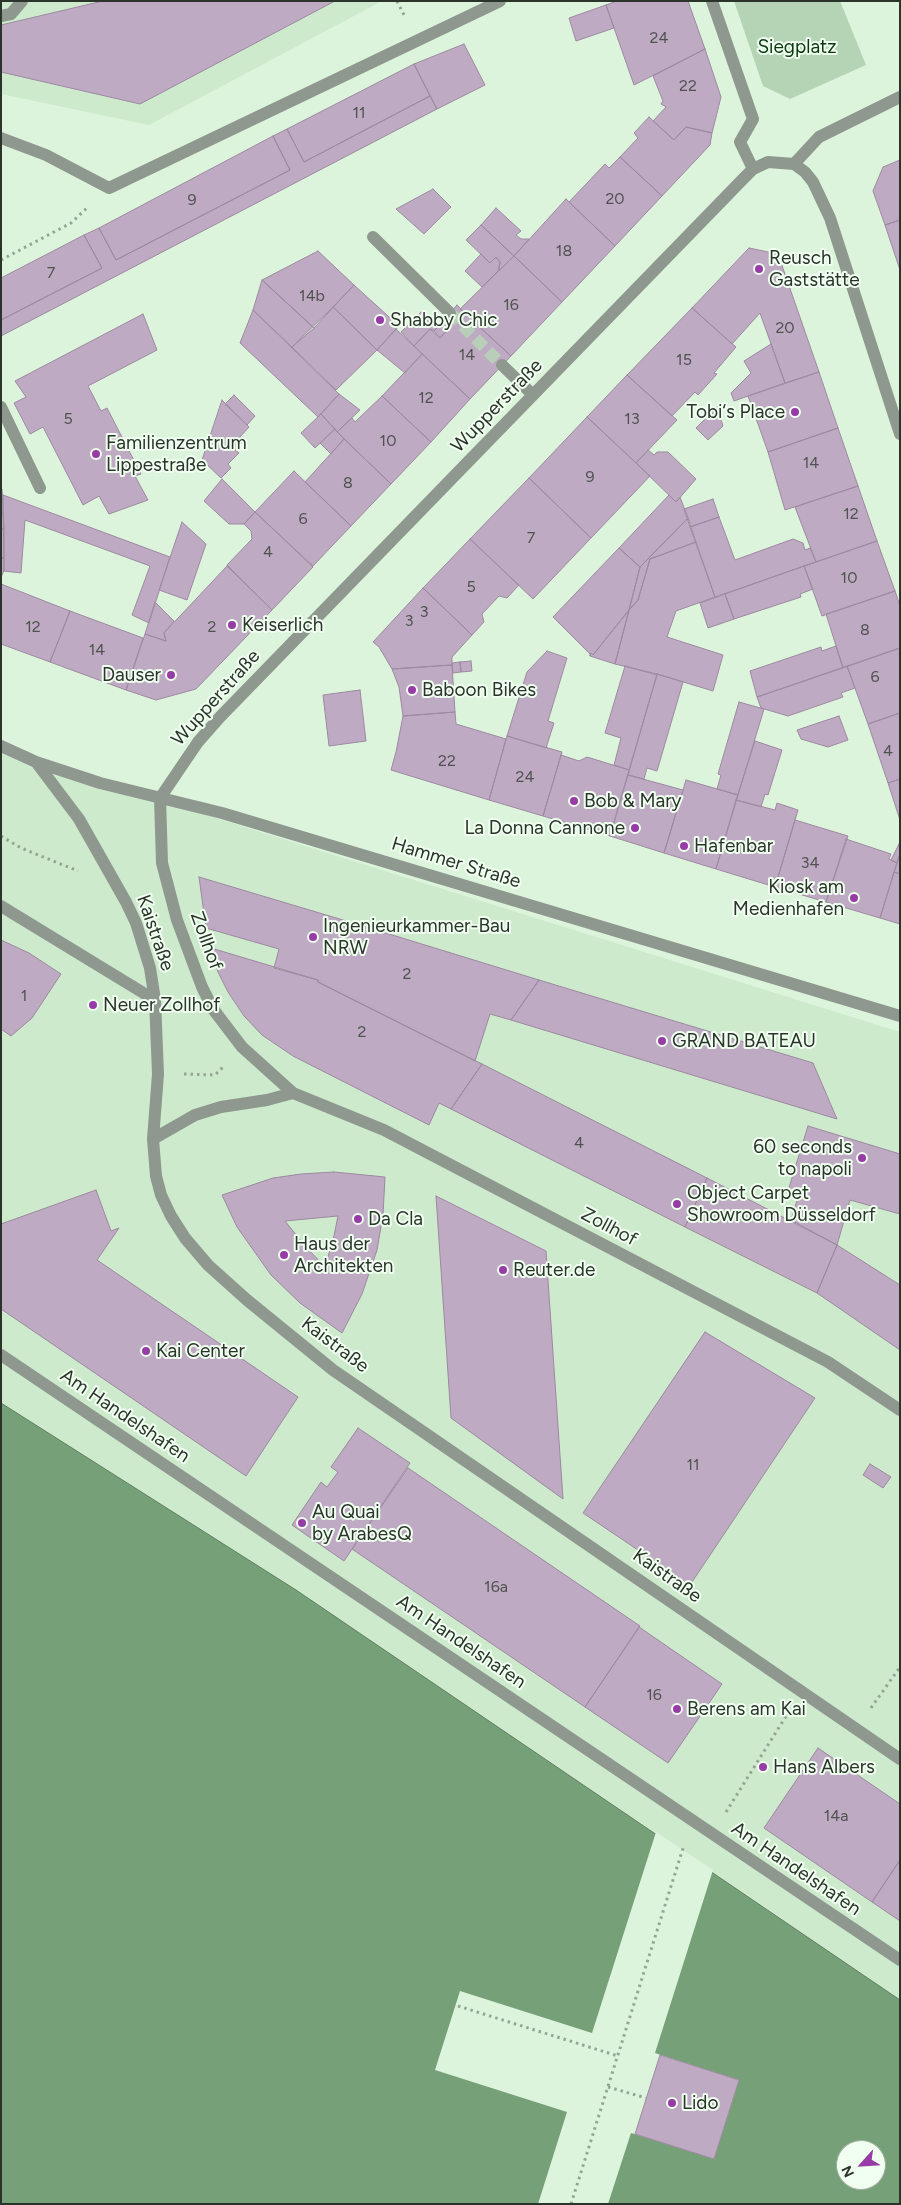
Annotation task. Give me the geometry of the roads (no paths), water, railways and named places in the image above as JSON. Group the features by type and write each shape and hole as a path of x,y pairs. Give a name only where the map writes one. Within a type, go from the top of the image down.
{"street":[{"path":"1,16 11,14 22,1"},
{"path":"1,138 46,155 109,188 500,1"},
{"path":"712,1 753,119 740,142 753,169 768,162 794,164 805,172 813,182 830,218 900,434"},
{"path":"794,164 819,137 900,97"},
{"name":"Wupperstraße","path":"160,798 198,742 220,717 753,169"},
{"path":"373,237 450,313"},
{"path":"502,365 533,395"},
{"path":"1,407 40,488"},
{"name":"Hammer Straße","path":"1,746 36,762 100,783 222,812 900,1016"},
{"name":"Kaistraße","path":"36,762 79,819 136,923 150,968 155,1000 158,1074 153,1139 156,1176 161,1195 171,1216 185,1238 208,1266 333,1370 900,1758"},
{"name":"Zollhof","path":"160,798 162,863 169,895 192,964 213,1009 242,1047 293,1093 384,1130 828,1362 900,1410"},
{"path":"1,906 155,1000"},
{"path":"153,1139 195,1115 221,1107 267,1100 293,1093"},
{"name":"Am Handelshafen","path":"1,1355 711,1835 900,1960"}],"tunnel":[{"path":"450,313 502,365"}],"place":[{"name":"Reusch Gaststätte","path":"759,269"},
{"name":"Shabby Chic","path":"380,320"},
{"name":"Tobi‘s Place","path":"795,412"},
{"name":"Familienzentrum Lippestraße","path":"96,454"},
{"name":"Keiserlich","path":"232,625"},
{"name":"Dauser","path":"171,675"},
{"name":"Baboon Bikes","path":"412,690"},
{"name":"Bob & Mary","path":"574,801"},
{"name":"La Donna Cannone","path":"635,828"},
{"name":"Hafenbar","path":"684,846"},
{"name":"Kiosk am Medienhafen","path":"854,898"},
{"name":"Ingenieurkammer-Bau NRW","path":"313,937"},
{"name":"Neuer Zollhof","path":"93,1005"},
{"name":"GRAND BATEAU","path":"662,1041"},
{"name":"60 seconds to napoli","path":"862,1158"},
{"name":"Object Carpet Showroom Düsseldorf","path":"677,1204"},
{"name":"Da Cla","path":"358,1219"},
{"name":"Haus der Architekten","path":"284,1255"},
{"name":"Reuter.de","path":"503,1270"},
{"name":"Kai Center","path":"146,1351"},
{"name":"Au Quai by ArabesQ","path":"302,1523"},
{"name":"Berens am Kai","path":"677,1709"},
{"name":"Hans Albers","path":"763,1767"},
{"name":"Lido","path":"672,2103"}],"park label":[{"name":"Siegplatz","path":"797,47"}]}
